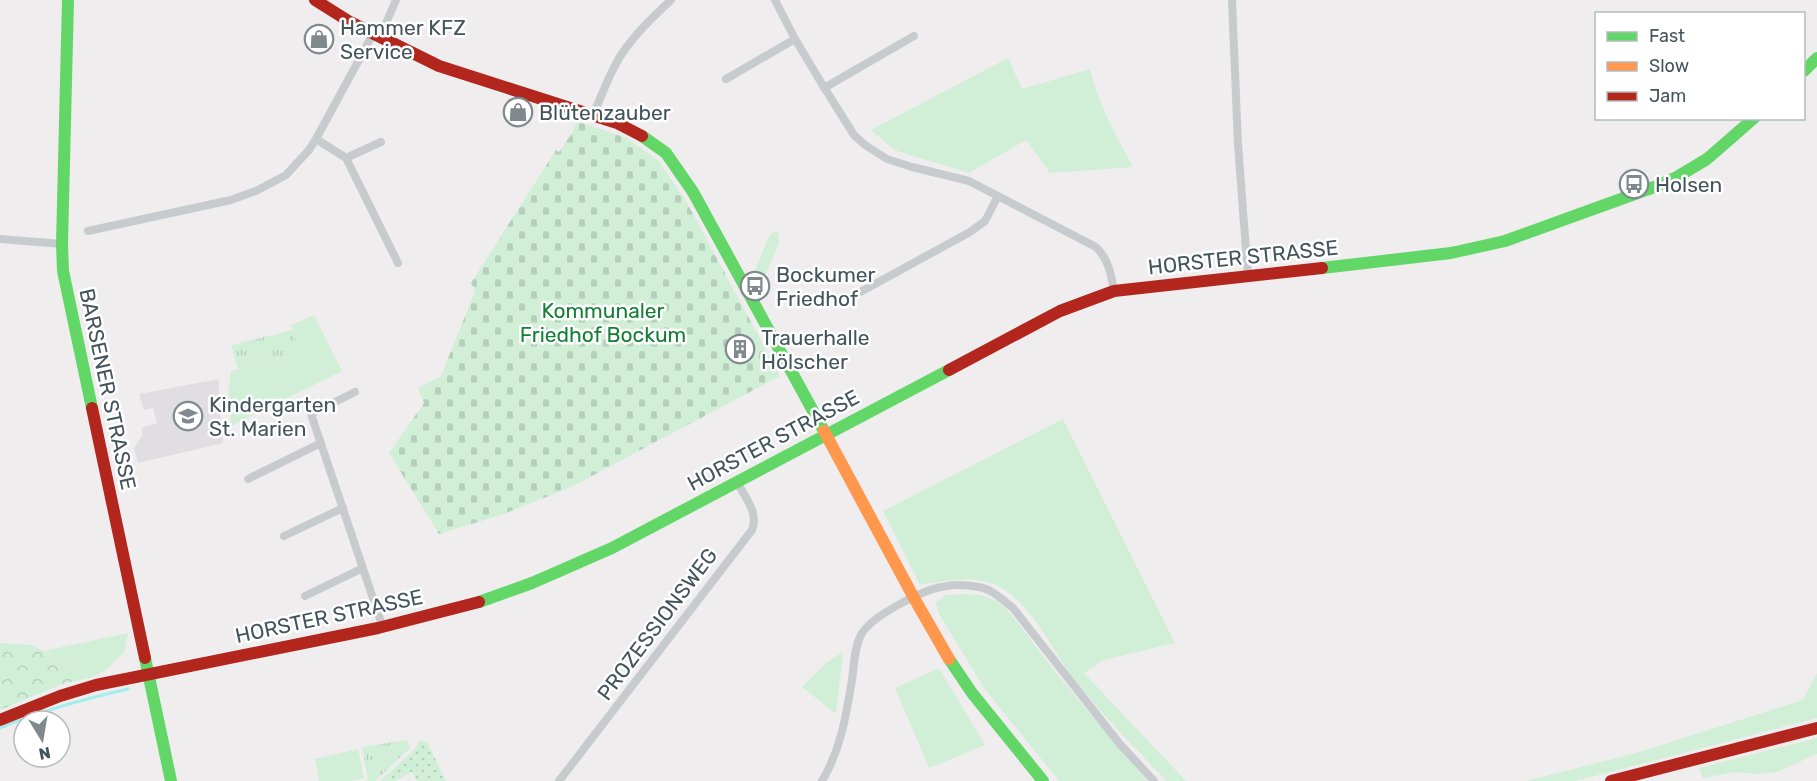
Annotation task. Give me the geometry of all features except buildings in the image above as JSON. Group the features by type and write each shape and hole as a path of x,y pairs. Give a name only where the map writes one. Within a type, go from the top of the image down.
{"street":[{"name":"BARSENER STRASSE","path":"68,0 62,244 65,285 171,781"},
{"path":"315,0 350,22 439,66 593,115 638,133 661,148 693,192 914,598 972,693 1044,781"},
{"path":"88,231 231,200 258,190 286,175 316,139 396,0"},
{"path":"593,115 611,73 625,49 647,22 671,0"},
{"path":"775,0 824,87 854,135 865,145 887,159 969,181 1096,247 1104,254 1110,269 1114,291"},
{"path":"1232,0 1238,144 1248,276"},
{"path":"824,87 914,36"},
{"path":"726,79 795,39"},
{"path":"1805,69 1817,58"},
{"name":"HORSTER STRASSE","path":"0,720 67,693 93,686 382,625 473,603 559,573 612,548 1069,306 1092,297 1114,291 1450,253 1505,241 1677,177 1707,159 1752,120"},
{"path":"316,139 346,158 398,263"},
{"path":"346,158 381,142"},
{"path":"853,297 970,232 985,221 998,196"},
{"path":"0,239 62,244"},
{"path":"355,392 311,414 382,625"},
{"path":"249,480 321,443"},
{"name":"PROZESSIONSWEG","path":"559,781 752,530 755,517 737,482"},
{"path":"284,536 343,508"},
{"path":"305,596 363,568"},
{"path":"822,781 834,758 842,734 860,637 872,622 897,606 929,590 944,586 981,587 996,594 1013,608 1119,743 1154,781"},
{"path":"1611,781 1817,728"}],"shaded area":[{"name":"Kindergarten St. Marien","path":"219,379 223,443 138,463 134,448 143,435 141,428 157,423 153,408 144,410 139,394"}],"green space":[{"path":"1008,58 1022,89 1090,69 1103,107 1133,167 1050,173 1026,140 969,173 894,150 871,130"},
{"name":"Kommunaler Friedhof Bockum","path":"576,121 627,138 659,161 686,201 780,376 569,488 501,515 439,534 389,453 424,403 418,388 441,376 475,291 471,283 556,150 559,152 572,133"},
{"path":"774,231 778,233 779,242 760,289 753,276 768,238"},
{"path":"314,315 342,371 231,426 228,396 231,371 299,354 291,325"},
{"path":"293,330 299,354 238,369 231,345"},
{"path":"1063,419 1175,643 1104,660 1084,673 1186,781 1166,781 1077,683 1043,631 1023,606 1000,587 971,580 920,585 883,511"},
{"path":"945,595 980,595 998,601 1011,614 1060,678 1147,781 1059,781 984,688 938,612 936,603"},
{"path":"128,633 124,652 106,670 90,678 44,651"},
{"path":"0,643 33,645 90,678 62,684 0,710"},
{"path":"843,652 836,714 802,687 827,662"},
{"path":"939,668 985,745 929,768 895,688"},
{"path":"1817,673 1817,718 1576,781 1526,781 1636,753 1803,700"},
{"path":"1817,738 1817,754 1777,772 1758,774 1735,772 1703,778 1699,768"},
{"path":"407,740 410,748 375,781 364,781 368,780 362,747"},
{"path":"420,740 427,742 446,781 417,781 412,772 395,781 380,781 414,750"},
{"path":"358,749 364,778 350,781 319,781 315,759"}],"waterway":[{"path":"0,728 63,706 128,689"}],"traffic: fast":[{"path":"68,0 63,271 92,408"},
{"path":"1805,70 1817,58"},
{"path":"1322,268 1451,253 1505,241 1677,177 1707,159 1752,120"},
{"path":"642,136 666,153 693,192 824,431"},
{"path":"479,602 532,583 612,548 949,370"},
{"path":"145,658 171,781"},
{"path":"949,659 972,693 1043,781"}],"traffic: slow":[{"path":"824,431 949,659"}],"traffic: jam":[{"path":"315,0 350,22 439,66 617,123 642,136"},
{"path":"949,370 1060,311 1114,291 1322,268"},
{"path":"92,408 145,658"},
{"path":"0,720 60,696 96,685 378,628 479,602"},
{"path":"1611,781 1817,728"}],"place":[{"name":"Hammer KFZ Service","path":"319,39"},
{"name":"Blütenzauber","path":"518,112"},
{"name":"Holsen","path":"1634,184"},
{"name":"Bockumer Friedhof","path":"755,286"},
{"name":"Trauerhalle Hölscher","path":"740,349"},
{"name":"Kindergarten St. Marien","path":"188,416"}]}
